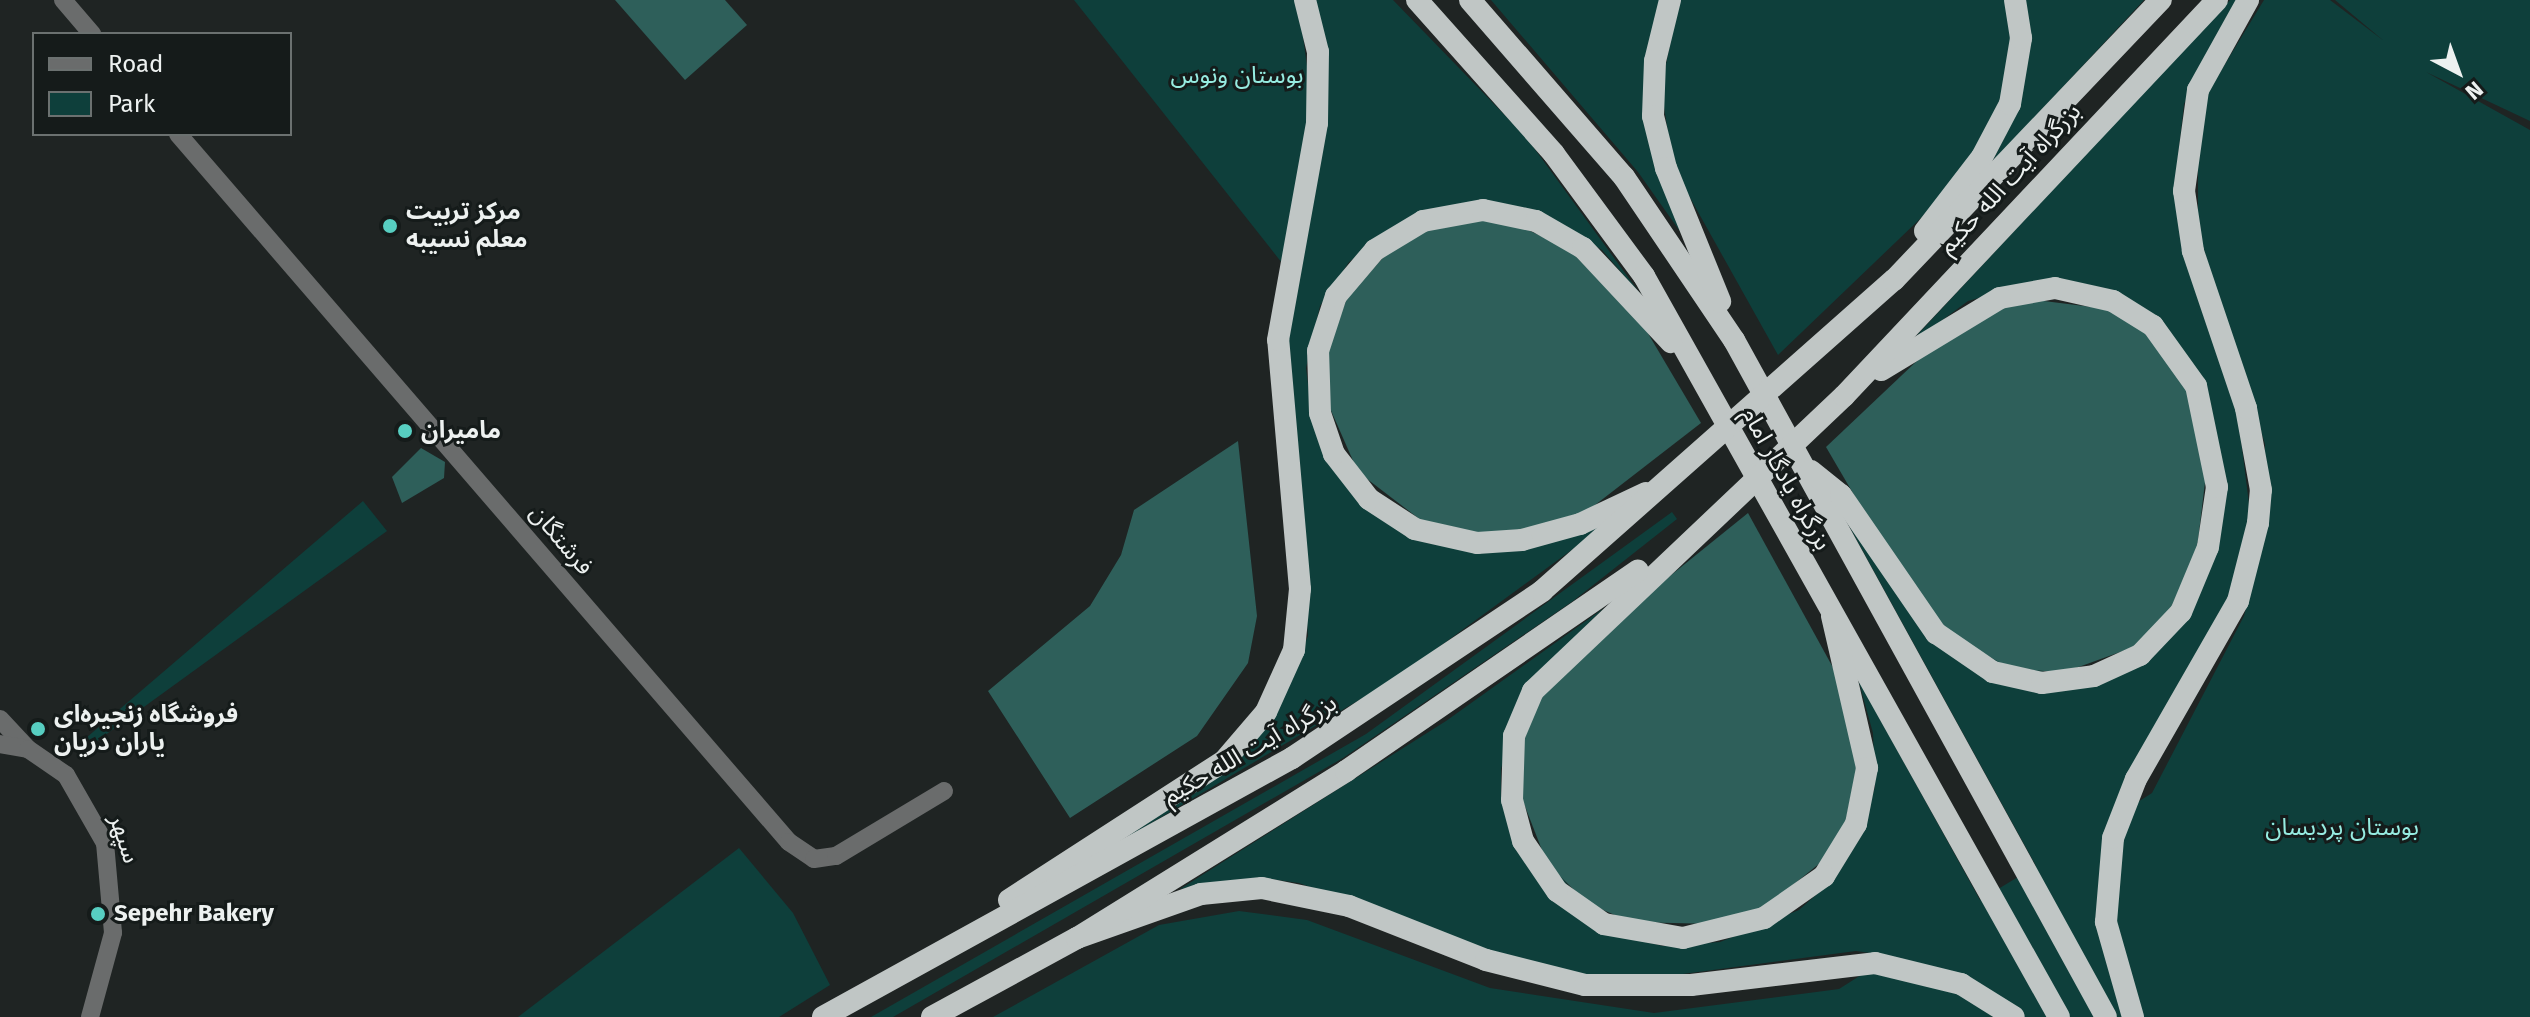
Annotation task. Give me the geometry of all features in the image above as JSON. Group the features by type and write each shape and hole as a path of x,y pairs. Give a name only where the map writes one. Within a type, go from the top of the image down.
{"highway":[{"path":"821,1017 1186,790 1248,737 1283,680 1300,611 1278,340 1320,85 1305,0"},
{"name":"بزرگراه یادگار امام","path":"1417,0 1587,195 1644,276 2059,1017"},
{"name":"بزرگراه یادگار امام","path":"1470,0 1624,177 1734,340 2106,1017"},
{"path":"1670,0 1655,61 1653,116 1666,168 1734,340"},
{"path":"1894,280 1999,130 2018,73 2015,0"},
{"name":"بزرگراه آیت الله حکیم","path":"821,1017 1360,716 1542,591 1673,481 1894,280 2161,0"},
{"name":"بزرگراه آیت الله حکیم","path":"1844,396 2217,0"},
{"path":"2133,1017 2106,922 2113,838 2136,779 2227,625 2258,523 2261,490 2246,408 2193,251 2184,191 2198,90 2248,0"},
{"path":"1673,481 1541,537 1477,543 1430,535 1377,506 1334,454 1320,413 1318,351 1336,296 1375,250 1423,221 1483,210 1536,221 1583,248 1696,369"},
{"path":"1802,464 1841,495 1936,633 1993,672 2042,683 2094,676 2140,655 2181,612 2198,582 2214,519 2211,436 2183,363 2136,313 2055,288 2000,298 1953,321 1844,396 1557,661 1533,691 1514,736 1510,780 1523,841 1557,891 1587,915 1651,936 1710,935 1764,918 1824,876 1856,824 1867,768 1832,616"},
{"path":"932,1017 1077,938 1447,706 1699,528"},
{"path":"1077,938 1201,894 1262,888 1349,906 1486,960 1585,985 1691,985 1875,963 1961,984 2014,1017"}],"street":[{"path":"63,0 90,32"},
{"name":"فرشتگان","path":"180,136 789,842 814,859 836,856 944,791"},
{"path":"0,719 28,749"},
{"path":"0,744 28,749"},
{"name":"سپهر","path":"28,749 66,775 110,862 113,933 90,1017"}],"green space":[{"name":"بوستان ونوس","path":"1074,0 1298,0 1312,103 1282,263"},
{"path":"1315,0 1393,0 1526,137 1644,299 1602,250 1537,211 1493,202 1414,215 1349,262 1320,306 1306,368 1313,424 1409,535 1427,543 1472,551 1614,519 1398,677 1116,844 1207,783 1272,719 1308,636 1285,345 1308,222"},
{"path":"1491,0 1660,0 1646,63 1691,247 1638,172"},
{"path":"1679,0 2006,0 2012,29 2001,105 1982,144 1922,217 1778,355 1674,169 1661,89"},
{"path":"2024,0 2144,0 1991,164 2009,128"},
{"name":"بوستان پردیسان","path":"2230,0 2238,0 2184,104 2175,183 2237,408 2250,512 2228,604 2111,819 2152,793 2244,616 2265,534 2265,444 2198,231 2198,140 2208,92 2264,0 2330,0 2384,41 2335,0 2530,0 2530,121 2426,72 2530,130 2530,1017 993,1017 1159,925 1239,911 1307,920 1490,988 1654,1013 1839,989 1891,956 1856,951 1668,976 1592,976 1514,960 1299,883 1263,878 1180,889 1446,721 1604,608 1523,689 1501,769 1501,796 1603,932 1663,946 1720,942 1799,910 1835,878 1860,838 1875,787 1873,733 1858,679 1980,900 2036,866 1833,497 1928,637 2091,686 2141,665 2179,629 2224,480 2207,390 2167,329 2108,290 2045,279 1968,301 1905,348"},
{"path":"363,501 387,531 90,746 86,738"},
{"path":"1672,512 1677,519 1573,601 1343,758 893,1017 871,1017 1366,734"},
{"path":"739,848 793,913 830,985 779,1017 518,1017"}],"shaded area":[{"path":"615,0 725,0 747,25 685,80"},
{"path":"1485,220 1518,225 1570,250 1646,330 1701,423 1586,512 1543,527 1482,534 1422,521 1358,472 1329,406 1328,347 1347,298 1389,251 1424,231"},
{"path":"2029,299 2108,309 2148,334 2179,373 2192,405 2206,474 2197,549 2171,608 2134,647 2062,673 2008,667 1951,635 1892,560 1826,447 1938,341 1981,315"},
{"path":"1238,441 1257,616 1248,663 1197,736 1070,818 988,691 1090,606 1121,555 1134,510"},
{"path":"421,448 445,462 444,478 402,503 392,477"},
{"path":"1748,513 1836,673 1858,760 1846,820 1825,859 1763,909 1715,924 1631,922 1587,903 1547,863 1521,796 1522,745 1543,690 1608,626"}],"place":[{"name":"مرکز تربیت معلم نسیبه","path":"390,226"},
{"name":"مامیران","path":"405,431"},
{"name":"فروشگاه زنجیره‌ای یاران دریان","path":"38,729"},
{"name":"Sepehr Bakery","path":"98,914"}]}
